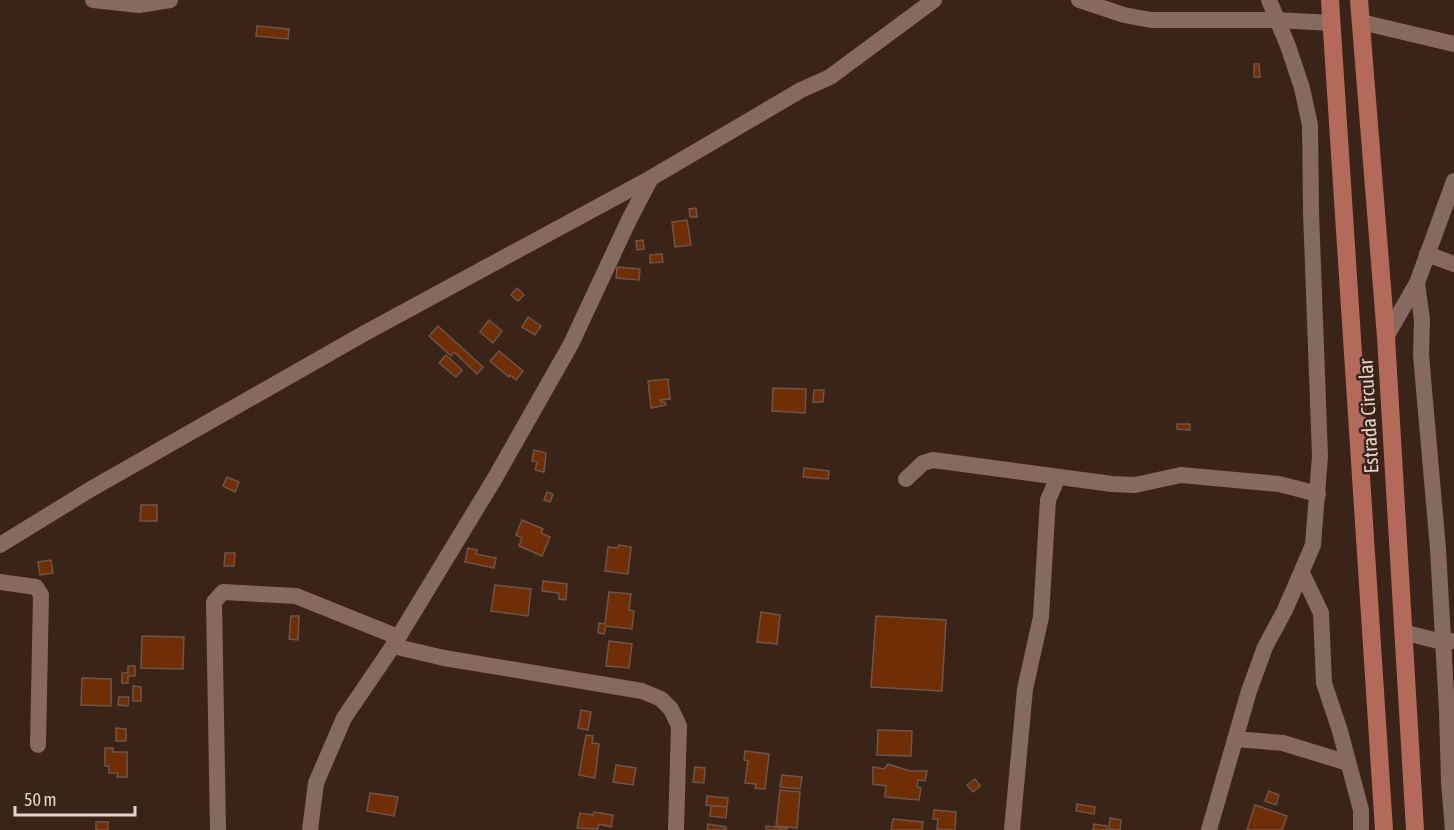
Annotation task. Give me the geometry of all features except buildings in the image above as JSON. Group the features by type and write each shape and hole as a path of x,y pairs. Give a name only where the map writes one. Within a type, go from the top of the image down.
{"main road":[{"name":"Estrada Circular","path":"1330,0 1384,830"},
{"name":"Estrada Circular","path":"1359,0 1386,337 1415,830"}],"street":[{"path":"93,0 139,6 170,0"},
{"path":"0,545 101,483 366,333 651,178 801,90 830,77 934,0"},
{"path":"1079,0 1124,15 1151,20 1276,20 1332,23"},
{"path":"1209,830 1265,647 1302,573 1313,545 1318,494 1320,456 1310,125 1302,88 1269,0"},
{"path":"1361,22 1454,44"},
{"path":"310,830 316,783 344,718 396,641 495,478 571,344 651,178"},
{"path":"1386,337 1417,283 1454,181"},
{"path":"1427,254 1454,264"},
{"path":"1417,283 1422,321 1421,355 1448,641 1449,782 1453,830"},
{"path":"906,478 922,463 933,460 1135,485 1182,475 1279,484 1318,494"},
{"path":"1012,830 1025,689 1041,617 1048,500 1058,477"},
{"path":"1302,573 1321,613 1324,683 1361,810 1361,830"},
{"path":"0,582 36,587 41,595 38,745"},
{"path":"218,830 214,602 223,592 296,596 396,641 444,658 642,691 661,699 671,709 679,726 676,830"},
{"path":"1403,632 1448,641"},
{"path":"1235,739 1283,743 1348,763"}]}
